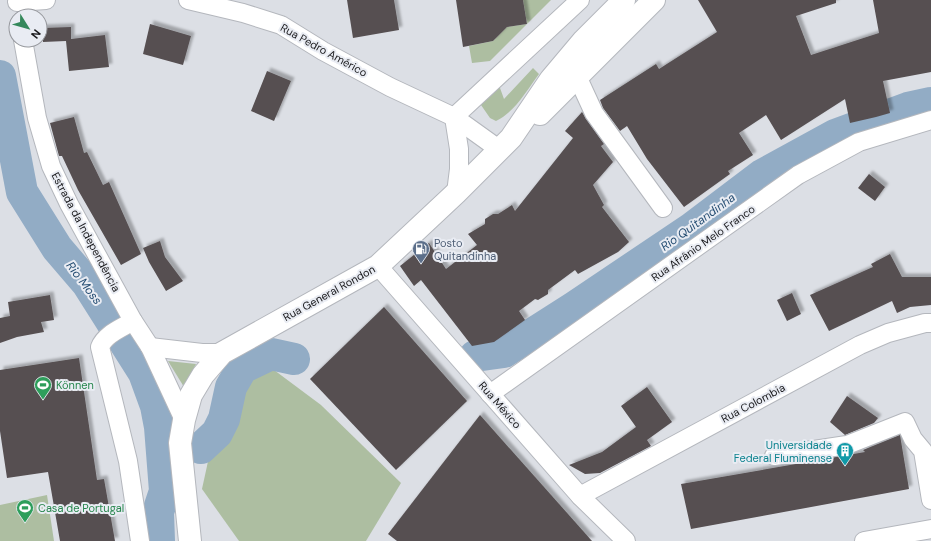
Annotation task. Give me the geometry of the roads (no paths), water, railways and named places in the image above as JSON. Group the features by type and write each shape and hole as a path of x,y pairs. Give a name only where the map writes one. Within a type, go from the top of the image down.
{"main road":[{"name":"Rua General Rondon","path":"190,541 180,442 191,395 203,375 222,353 378,266 506,144 551,79 584,41 624,0"},
{"path":"506,144 531,122 654,0"}],"street":[{"path":"17,6 46,0"},
{"name":"Rua Pedro Américo","path":"188,0 243,13 281,25 323,51 390,87 454,117 506,144"},
{"path":"456,193 459,169 459,149 454,117 580,0"},
{"name":"Estrada da Independência","path":"24,48 37,118 51,166 123,327 150,347 184,420"},
{"path":"571,83 663,208"},
{"name":"Rua Afrânio Melo Franco","path":"490,394 798,175 859,142 931,120"},
{"name":"Rua México","path":"378,266 580,496 626,541"},
{"name":"Rua Colombia","path":"580,496 860,346 888,333 925,323 931,323"},
{"path":"123,327 102,343 100,347 128,461 140,541"},
{"path":"150,347 202,353 222,353"},
{"path":"774,456 847,445 905,422 913,439 923,451 931,500"},
{"path":"864,541 931,529"}],"waterway":[{"name":"Rio Moss","path":"0,76 22,192 57,248 87,283 144,373 156,406 160,427 165,491 158,512 159,541"},
{"name":"Rio Quitandinha","path":"475,356 504,352 573,308 692,228 762,175 835,135 908,108 931,103"},
{"name":"Rio Quitandinha","path":"201,448 217,433 224,419 231,387 242,368 271,354 294,359"}],"place":[{"name":"Posto Quitandinha","path":"421,264"},
{"name":"Können","path":"43,400"},
{"name":"Universidade Federal Fluminense","path":"845,466"},
{"name":"Casa de Portugal","path":"25,523"}]}
